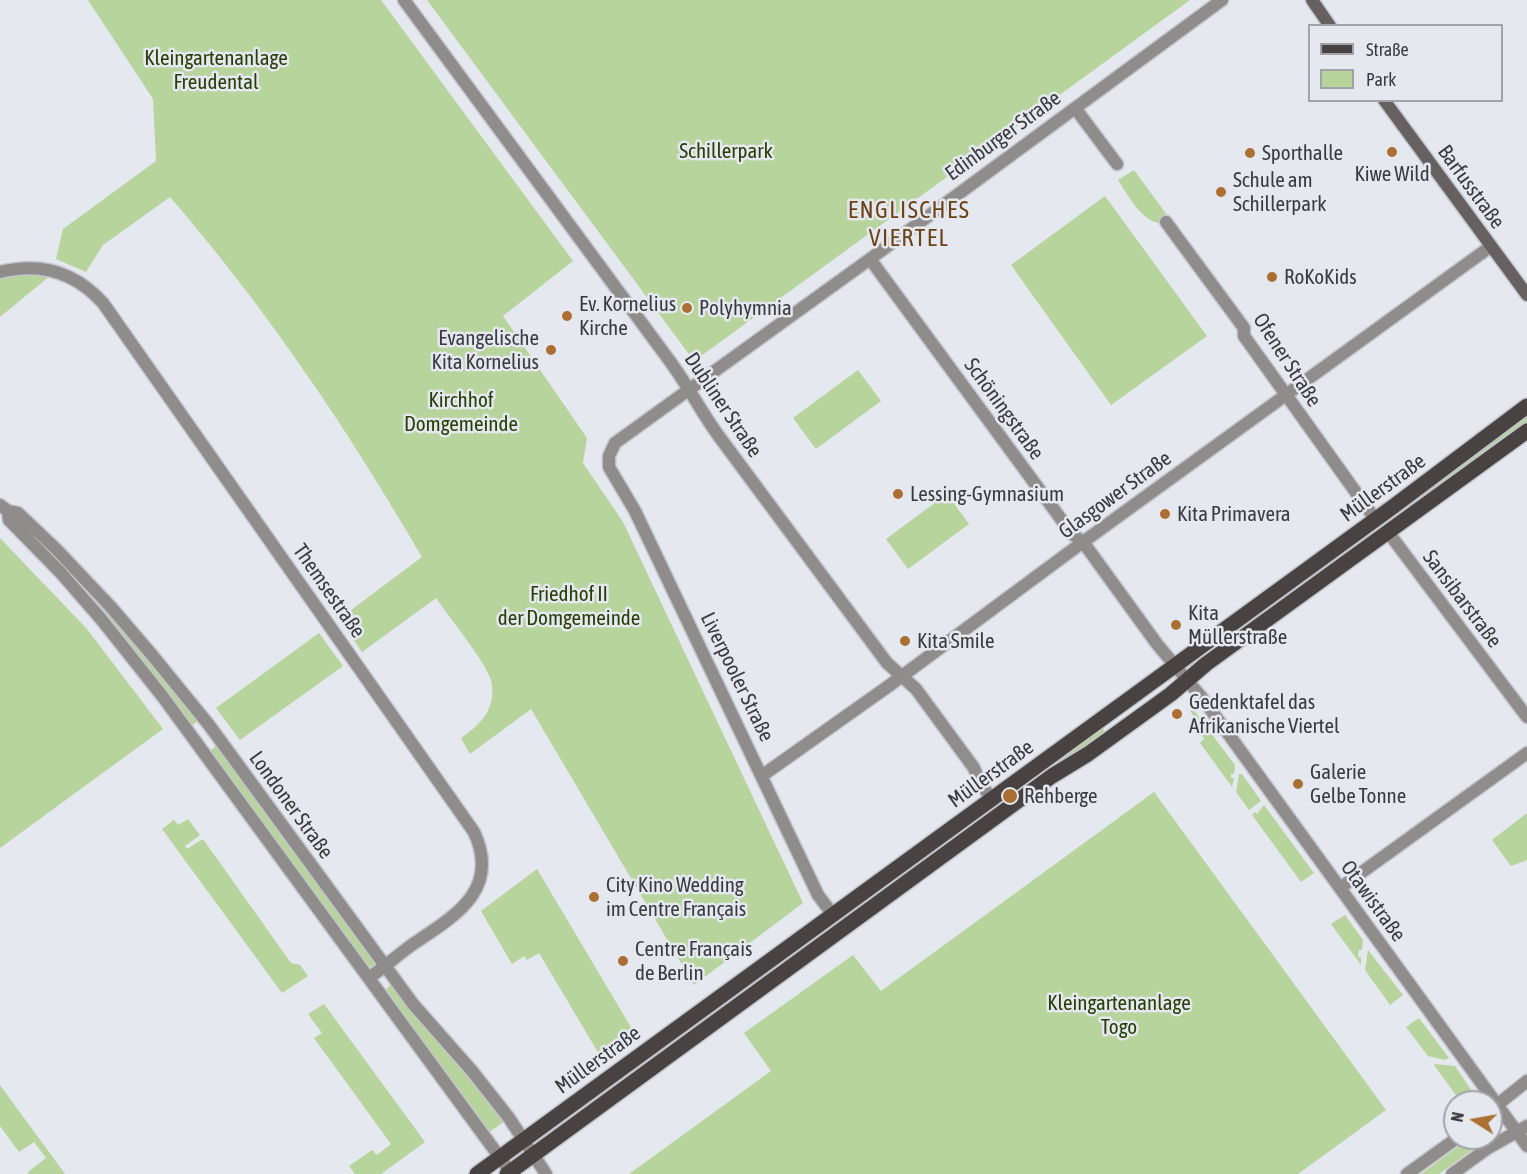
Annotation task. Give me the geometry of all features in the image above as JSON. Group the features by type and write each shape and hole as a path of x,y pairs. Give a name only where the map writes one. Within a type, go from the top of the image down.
{"main road":[{"path":"1312,0 1329,24"},
{"name":"Barfusstraße","path":"1385,102 1527,296"},
{"name":"Müllerstraße","path":"477,1174 1376,519 1527,406"},
{"name":"Müllerstraße","path":"510,1173 1052,776 1088,754 1527,431"}],"street":[{"name":"Dubliner Straße","path":"404,0 689,388 699,408 886,663 916,689 974,768 980,783 992,799"},
{"name":"Edinburger Straße","path":"609,456 615,443 1222,0"},
{"path":"1075,108 1117,164"},
{"name":"Ofener Straße","path":"1166,222 1244,327 1245,336 1285,395 1376,519"},
{"name":"Glasgower Straße","path":"763,775 1490,247"},
{"name":"Schöningstraße","path":"870,259 1072,534 1083,542 1175,666"},
{"name":"Themsestraße","path":"0,272 36,268 60,272 84,284 103,303 474,832 481,852 481,871 472,898 454,915 369,978"},
{"name":"Liverpooler Straße","path":"609,456 609,467 635,511 763,775 818,895 832,915"},
{"name":"Londoner Straße","path":"4,508 18,513 110,606 209,725 413,1004 472,1071 525,1139 546,1174"},
{"name":"Londoner Straße","path":"4,508 9,520 61,573 163,697 510,1173"},
{"name":"Sansibarstraße","path":"1388,532 1527,717"},
{"name":"Otawistraße","path":"1175,666 1203,699 1340,888 1482,1090"},
{"path":"1340,888 1527,753"},
{"path":"1503,1100 1527,1081"},
{"name":"Otawistraße","path":"1503,1114 1522,1129 1527,1146"},
{"path":"1452,1174 1488,1148 1522,1129"},
{"path":"1407,1174 1443,1148"}],"green space":[{"path":"88,0 381,0 573,261 503,316 587,438 583,463 623,522 803,903 694,985 531,709 470,754 461,738 487,713 492,698 491,680 474,651 436,598 362,652 339,619 422,557 365,463 305,371 206,239 170,197 103,245 86,272 56,259 63,229 156,161 153,99"},
{"name":"Schillerpark","path":"427,0 1190,0 694,361"},
{"path":"1134,170 1167,215 1158,223 1140,212 1118,180"},
{"path":"1105,196 1207,336 1111,405 1011,265"},
{"path":"28,274 51,275 0,317 0,279"},
{"path":"858,370 881,401 816,449 793,418"},
{"path":"1527,414 1527,422 1403,512 1401,510"},
{"path":"947,494 969,524 908,569 886,539"},
{"path":"12,515 88,587 199,720 190,727"},
{"path":"1392,516 1394,520 1201,656"},
{"path":"0,538 87,629 163,729 0,848"},
{"path":"319,633 343,666 240,740 216,708"},
{"path":"1193,709 1235,765 1234,774 1231,774 1234,778 1232,787 1200,743 1204,739 1197,729 1193,732 1188,725 1196,719 1190,711"},
{"path":"1101,727 1107,734 1018,794 1015,790"},
{"path":"217,745 375,962 373,966 366,967 209,752"},
{"path":"1239,774 1242,774 1261,801 1249,810 1236,792"},
{"name":"Kleingartenanlage Togo","path":"1154,792 1386,1110 1298,1174 629,1174 771,1071 744,1033 853,955 881,991"},
{"path":"1264,805 1314,873 1301,882 1252,815 1255,812 1257,814"},
{"path":"1527,813 1527,860 1511,866 1492,840"},
{"path":"188,819 200,835 185,846 187,849 203,839 291,963 300,965 308,976 282,993 162,829 174,820 178,825"},
{"path":"537,869 632,1029 599,1054 539,953 527,960 524,956 512,964 481,911"},
{"path":"855,906 858,910 550,1136 546,1131"},
{"path":"1345,915 1363,940 1362,950 1359,950 1358,957 1361,957 1361,965 1331,924"},
{"path":"1368,950 1403,995 1390,1005 1365,970"},
{"path":"392,984 505,1121 488,1133 384,991"},
{"path":"324,1004 425,1142 381,1174 355,1174 349,1166 372,1150 377,1155 391,1144 314,1038 322,1033 308,1014"},
{"path":"1419,1018 1449,1058 1445,1060 1428,1056 1406,1027"},
{"path":"1434,1065 1455,1066 1471,1090 1452,1090"},
{"path":"0,1085 65,1174 29,1174 28,1172 46,1158 34,1142 19,1152 0,1126"},
{"path":"1454,1150 1472,1150 1439,1174 1421,1174"}],"place":[{"name":"Kiwe Wild","path":"1392,152"},
{"name":"Sporthalle","path":"1250,153"},
{"name":"Schule am Schillerpark","path":"1221,192"},
{"name":"RoKoKids","path":"1272,277"},
{"name":"Polyhymnia","path":"687,308"},
{"name":"Ev. Kornelius Kirche","path":"567,316"},
{"name":"Evangelische Kita Kornelius","path":"551,350"},
{"name":"Lessing-Gymnasium","path":"898,494"},
{"name":"Kita Primavera","path":"1165,514"},
{"name":"Kita Müllerstraße","path":"1176,625"},
{"name":"Kita Smile","path":"905,641"},
{"name":"Gedenktafel das Afrikanische Viertel","path":"1177,714"},
{"name":"Galerie Gelbe Tonne","path":"1298,784"},
{"name":"Rehberge","path":"1010,796"},
{"name":"City Kino Wedding im Centre Français","path":"594,897"},
{"name":"Centre Français de Berlin","path":"623,961"}],"district":[{"name":"ENGLISCHES VIERTEL","path":"909,224"}],"park label":[{"name":"Kleingartenanlage Freudental","path":"216,70"},
{"name":"Kirchhof Domgemeinde","path":"461,412"},
{"name":"Friedhof II der Domgemeinde","path":"569,606"}]}
